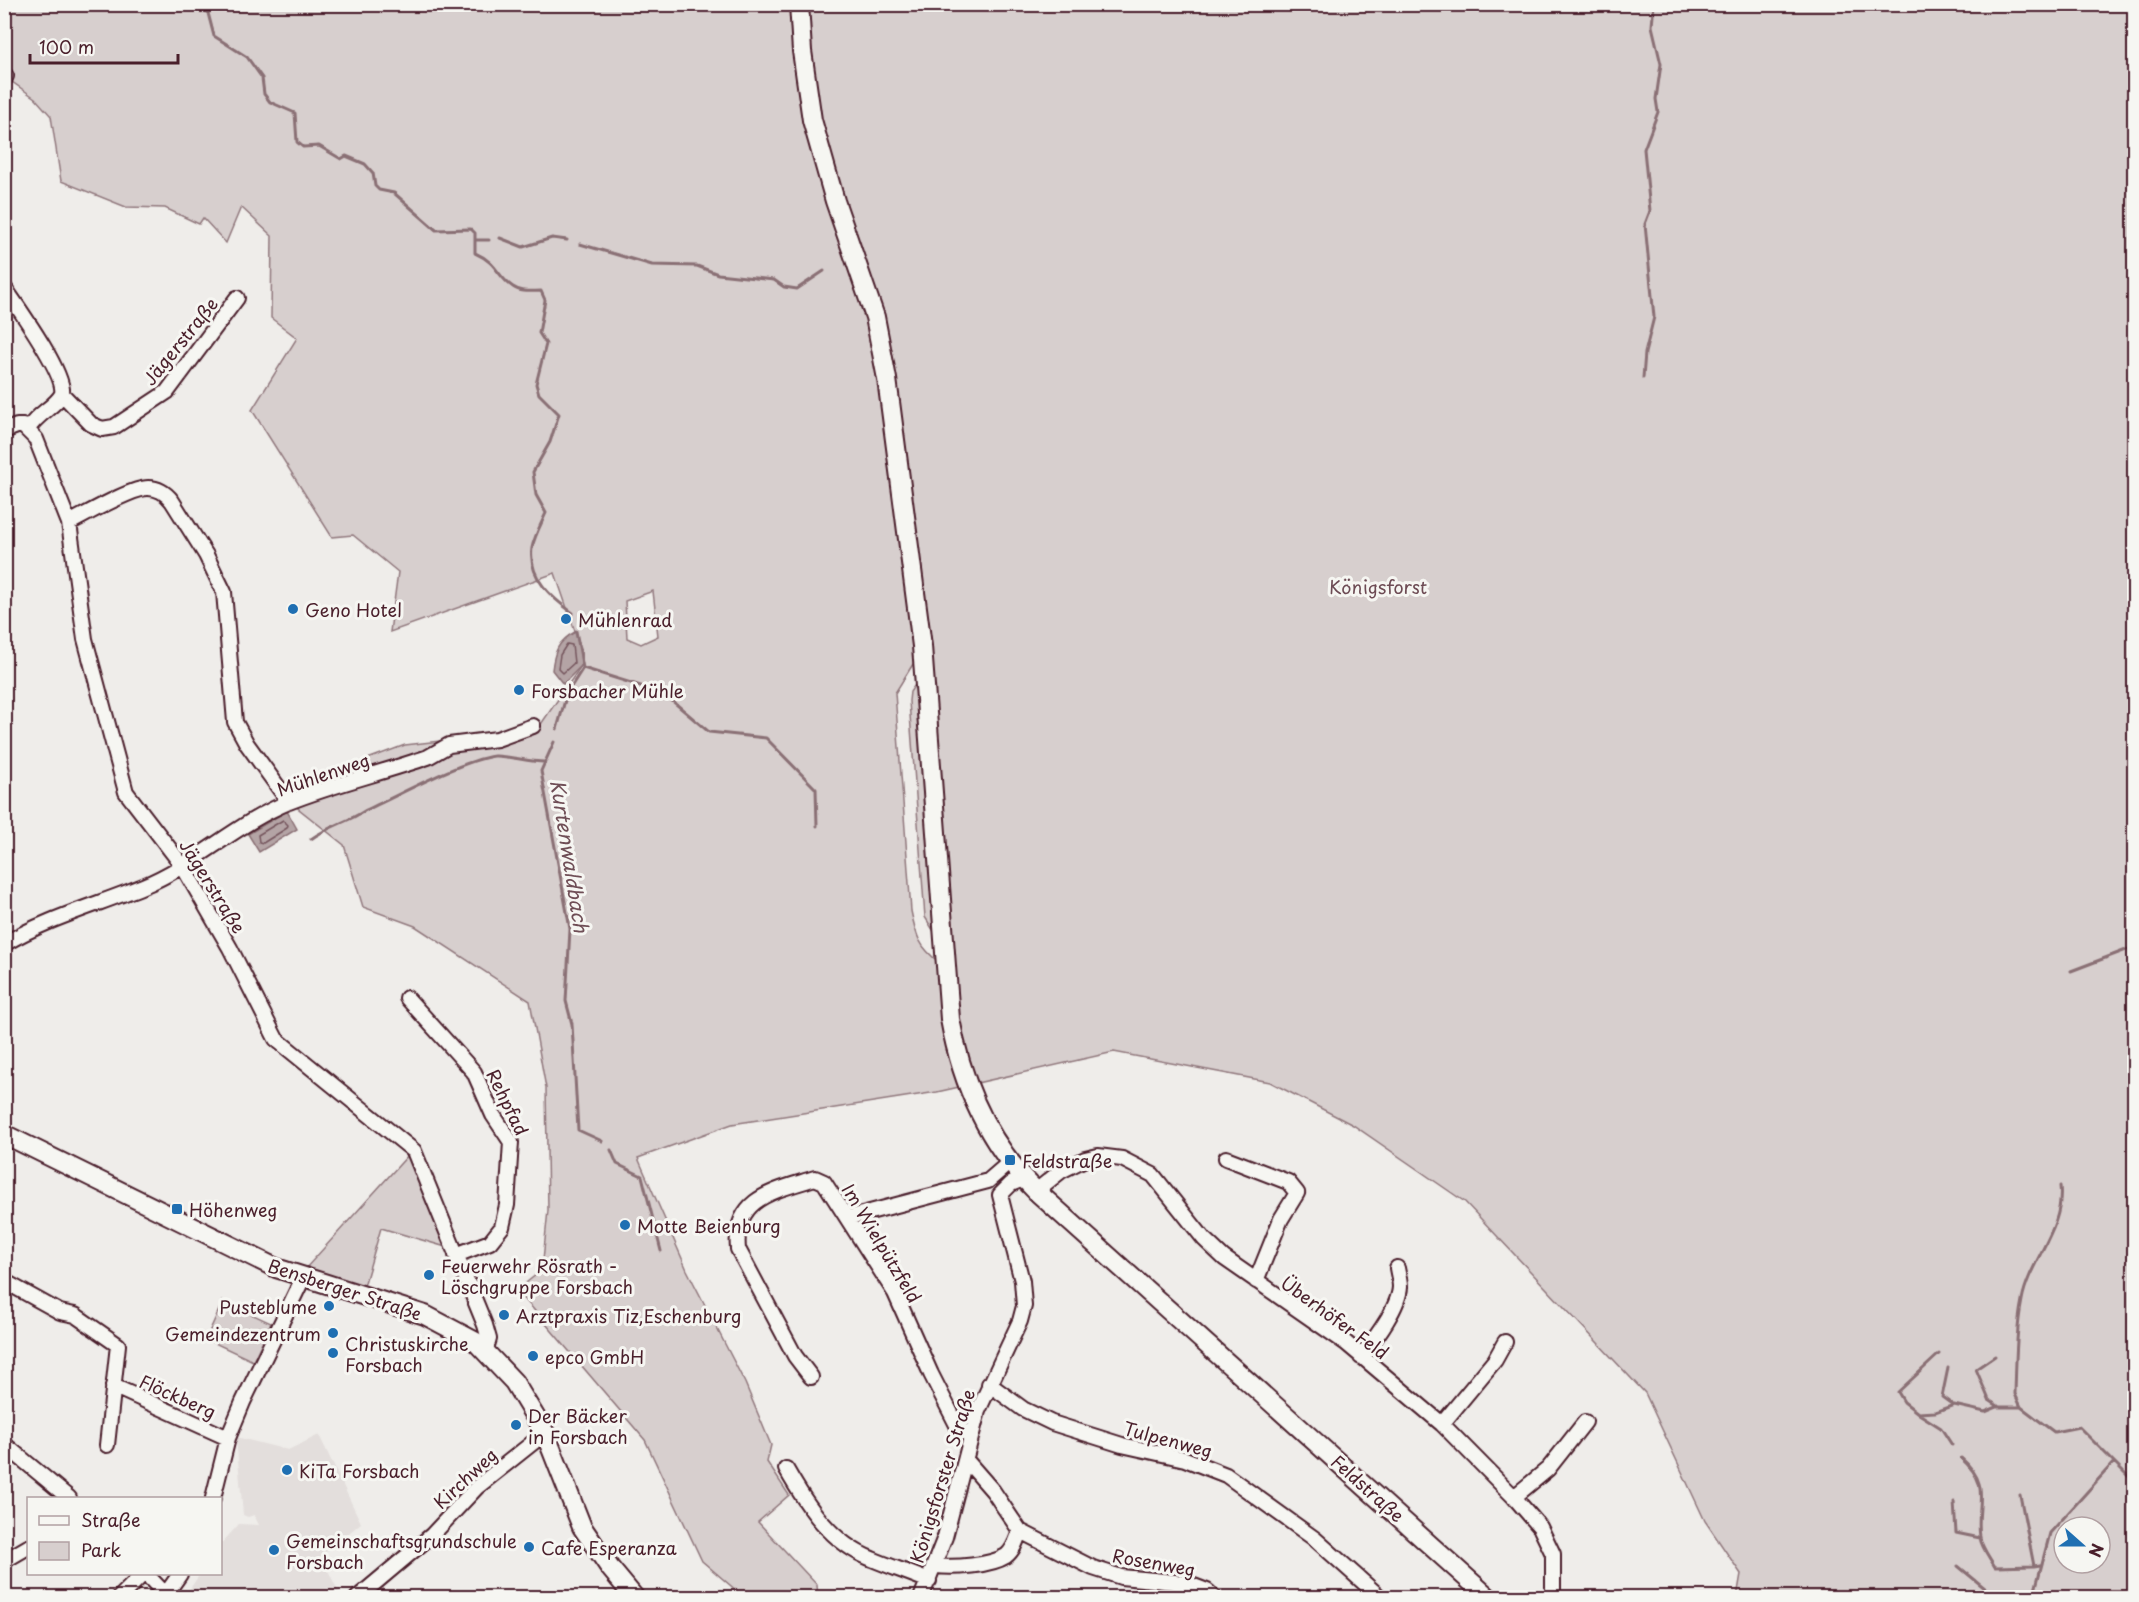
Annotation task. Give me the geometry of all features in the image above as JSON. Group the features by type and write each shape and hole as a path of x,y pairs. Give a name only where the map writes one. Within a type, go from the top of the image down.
{"main road":[{"name":"Feldstraße","path":"799,4 803,60 812,120 835,201 875,316 884,360 922,646 950,1019 961,1069 987,1130 1030,1185 1489,1598"},
{"name":"Bensberger Straße","path":"4,1134 249,1256 303,1278 425,1315 459,1331 486,1350 514,1382 545,1433 582,1527 610,1568 635,1598"}],"street":[{"name":"Jägerstraße","path":"4,288 40,340 61,382 62,394 91,424 102,429 114,427 167,392 237,298"},
{"path":"4,431 17,426 28,429 36,416 59,399 62,394"},
{"name":"Jägerstraße","path":"28,429 36,439 69,523 85,639 126,792 182,865 230,948 276,1039 414,1150 489,1339 486,1350"},
{"path":"69,523 139,489 156,489 167,494 206,555 224,592 235,722 247,744 289,802"},
{"name":"Mühlenweg","path":"4,944 78,910 144,885 182,865 231,832 289,802 417,761 449,745 496,739 533,726"},
{"name":"Rehpfad","path":"407,998 474,1072 493,1115 511,1142 507,1205 502,1227 490,1242 456,1255"},
{"name":"Überhöfer Feld","path":"1030,1185 1085,1159 1111,1156 1132,1162 1153,1175 1204,1239 1224,1258 1339,1337 1442,1424 1514,1497 1540,1527 1553,1554 1553,1598"},
{"path":"1226,1158 1288,1182 1297,1193 1281,1219 1256,1281"},
{"path":"847,1218 988,1181 1010,1162"},
{"name":"Im Wielpützfeld","path":"811,1377 795,1356 738,1249 739,1227 746,1210 759,1198 815,1178 825,1182 896,1293 918,1347 958,1427 971,1437"},
{"name":"Königsforster Straße","path":"921,1598 936,1566 971,1437 989,1384 1020,1321 1025,1300 1000,1195 994,1185 988,1181"},
{"path":"1000,1195 1011,1184 1030,1185"},
{"path":"1360,1357 1378,1334 1400,1288 1396,1268"},
{"path":"213,1497 228,1438 265,1354 303,1278"},
{"name":"Flöckberg","path":"4,1281 60,1312 75,1315 118,1345 107,1445"},
{"path":"1442,1424 1495,1359 1505,1342"},
{"name":"Tulpenweg","path":"989,1384 1023,1409 1052,1423 1122,1445 1185,1459 1226,1475 1315,1539 1382,1598"},
{"name":"Flöckberg","path":"113,1386 228,1438"},
{"path":"1514,1497 1548,1469 1585,1422"},
{"name":"Kirchweg","path":"357,1598 426,1541 477,1488 545,1433"},
{"path":"4,1444 68,1497"},
{"name":"Rosenweg","path":"966,1460 993,1491 1020,1531 1093,1568 1121,1577 1186,1583 1207,1591 1215,1598"},
{"path":"786,1469 804,1501 824,1526 844,1544 871,1559 929,1581"},
{"path":"936,1566 957,1568 1006,1556 1015,1546 1020,1531"},
{"path":"4,1561 27,1548"},
{"path":"119,1598 144,1575"},
{"path":"146,1575 167,1596 179,1575"}],"shaded area":[{"path":"319,1435 361,1523 321,1556 341,1597 191,1597 187,1593 199,1575 222,1575 222,1543 239,1524 259,1525 254,1515 248,1517 243,1515 236,1437 288,1450"}],"green space":[{"name":"Königsforst","path":"5,4 2134,5 2134,1597 1737,1597 1741,1574 1705,1521 1645,1393 1465,1202 1353,1125 1270,1082 1114,1052 937,1092 732,1124 638,1158 687,1270 745,1383 771,1445 767,1462 789,1495 758,1522 817,1585 818,1597 744,1597 702,1561 645,1440 517,1290 542,1270 548,1210 546,1088 530,1001 415,926 363,907 344,845 294,805 290,788 405,745 537,730 581,666 581,649 555,573 390,632 398,572 353,535 332,537 252,410 297,338 271,318 272,236 241,207 226,243 203,218 199,224 165,208 126,207 61,181 51,116 35,98 5,77","holes":["653,591 658,636 641,644 627,638 625,601","918,656 919,679 910,692 909,701 925,917 938,938 940,963 927,952 919,940 911,911 895,693"]},
{"path":"410,1153 446,1247 381,1228 364,1286 305,1269"},
{"path":"223,1301 271,1323 253,1361 206,1339"}],"water":[{"path":"575,632 581,666 563,684 552,670 554,658 561,643"},
{"path":"287,811 297,829 259,852 248,834"}],"waterway":[{"name":"Kurtenwaldbach","path":"200,4 208,13 214,36 247,57 262,78 264,94 270,102 295,113 297,142 303,147 319,146 341,159 346,156 365,164 373,173 375,186 379,190 394,193 436,230 471,229 475,233 475,253 488,261 513,287 523,291 541,291 545,300 539,333 546,344 536,384 539,394 559,414 550,442 533,472 536,495 546,513 533,544 532,559 534,569 543,586 573,613"},
{"path":"1643,378 1645,353 1654,317 1645,224 1650,211 1644,149 1658,112 1656,99 1661,64 1652,26 1654,4"},
{"path":"2129,4 2134,11"},
{"path":"500,238 523,247 552,238 567,240"},
{"path":"475,240 489,240"},
{"path":"580,244 652,265 697,266 718,274 774,280 784,287 797,289 824,271"},
{"name":"Kurtenwaldbach","path":"557,729 567,693 583,668 576,631"},
{"path":"583,668 663,693 709,732 766,738 816,789 817,826"},
{"name":"Kurtenwaldbach","path":"554,742 541,771 570,929 566,1001 572,1024 578,1130 602,1141"},
{"path":"311,839 366,810 464,764 494,756 544,762"},
{"path":"2071,971 2134,947"},
{"name":"Kurtenwaldbach","path":"611,1150 617,1164 642,1176 661,1251"},
{"path":"2060,1186 2057,1216 2022,1300 2017,1335 2015,1394 2021,1407 2054,1432 2079,1427 2134,1482"},
{"path":"1939,1354 1898,1392 1904,1402 1918,1413 1935,1412 1954,1405 1985,1412 1997,1407 2021,1407"},
{"path":"1995,1356 1976,1369 1989,1400 1998,1406"},
{"path":"1948,1368 1942,1397 1953,1405"},
{"path":"1919,1414 1941,1428 1952,1445"},
{"path":"1961,1458 1971,1468 1980,1487 1980,1537 1995,1567 2034,1566"},
{"path":"2033,1598 2050,1533 2114,1462"},
{"path":"2020,1495 2034,1566 2040,1565"},
{"path":"1954,1502 1956,1533 1980,1538"},
{"path":"1958,1566 1997,1598"}],"place":[{"name":"Geno Hotel","path":"293,609"},
{"name":"Mühlenrad","path":"566,619"},
{"name":"Forsbacher Mühle","path":"519,690"},
{"name":"Feldstraße","path":"1010,1160"},
{"name":"Höhenweg","path":"177,1209"},
{"name":"Motte Beienburg","path":"625,1225"},
{"name":"Feuerwehr Rösrath - Löschgruppe Forsbach","path":"429,1275"},
{"name":"Pusteblume","path":"329,1306"},
{"name":"Arztpraxis Tiz,Eschenburg","path":"504,1315"},
{"name":"Gemeindezentrum","path":"333,1333"},
{"name":"Christuskirche Forsbach","path":"333,1353"},
{"name":"epco GmbH","path":"533,1356"},
{"name":"Der Bäcker in Forsbach","path":"516,1425"},
{"name":"KiTa Forsbach","path":"287,1470"},
{"name":"Cafe Esperanza","path":"529,1547"},
{"name":"Gemeinschaftsgrundschule Forsbach","path":"274,1550"}]}
